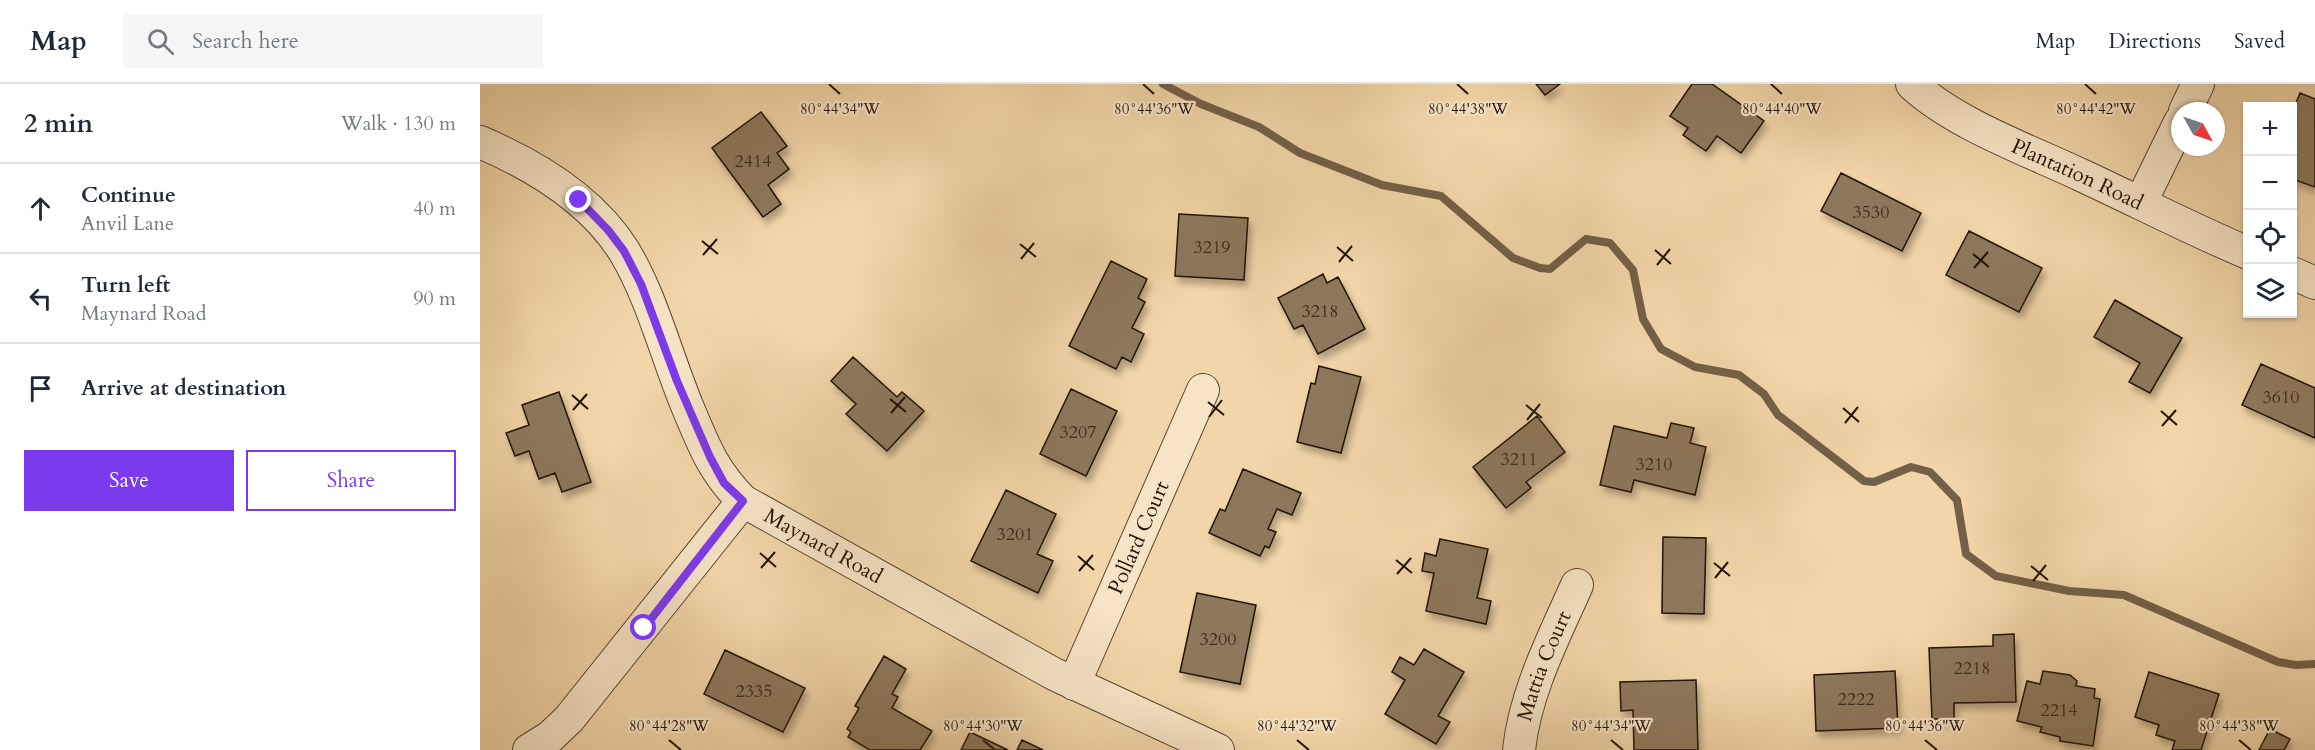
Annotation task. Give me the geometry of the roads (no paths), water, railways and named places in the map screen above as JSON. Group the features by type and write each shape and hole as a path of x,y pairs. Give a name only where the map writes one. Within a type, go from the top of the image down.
{"street":[{"name":"Plantation Road","path":"1912,84 1953,114 2243,252"},
{"path":"2189,102 2198,84"},
{"path":"2141,202 2171,140"},
{"name":"Maynard Road","path":"480,142 532,168 579,200 608,230 624,251 641,284 677,381 710,457 724,483 743,501 1074,684 1218,750"},
{"path":"2297,275 2315,283"},
{"name":"Pollard Court","path":"1074,684 1203,390"},
{"path":"529,750 550,737 569,719 743,501"},
{"name":"Mattia Court","path":"1519,750 1520,736 1540,668 1577,585"}],"waterway":[{"path":"1163,84 1201,104 1259,127 1300,153 1382,185 1441,196 1513,258 1540,268 1550,269 1586,239 1610,243 1633,270 1643,319 1661,349 1695,367 1739,375 1764,394 1778,415 1864,481 1874,482 1911,467 1930,472 1957,500 1966,554 1996,576 2069,591 2124,595 2278,662 2296,665 2315,664"}]}
